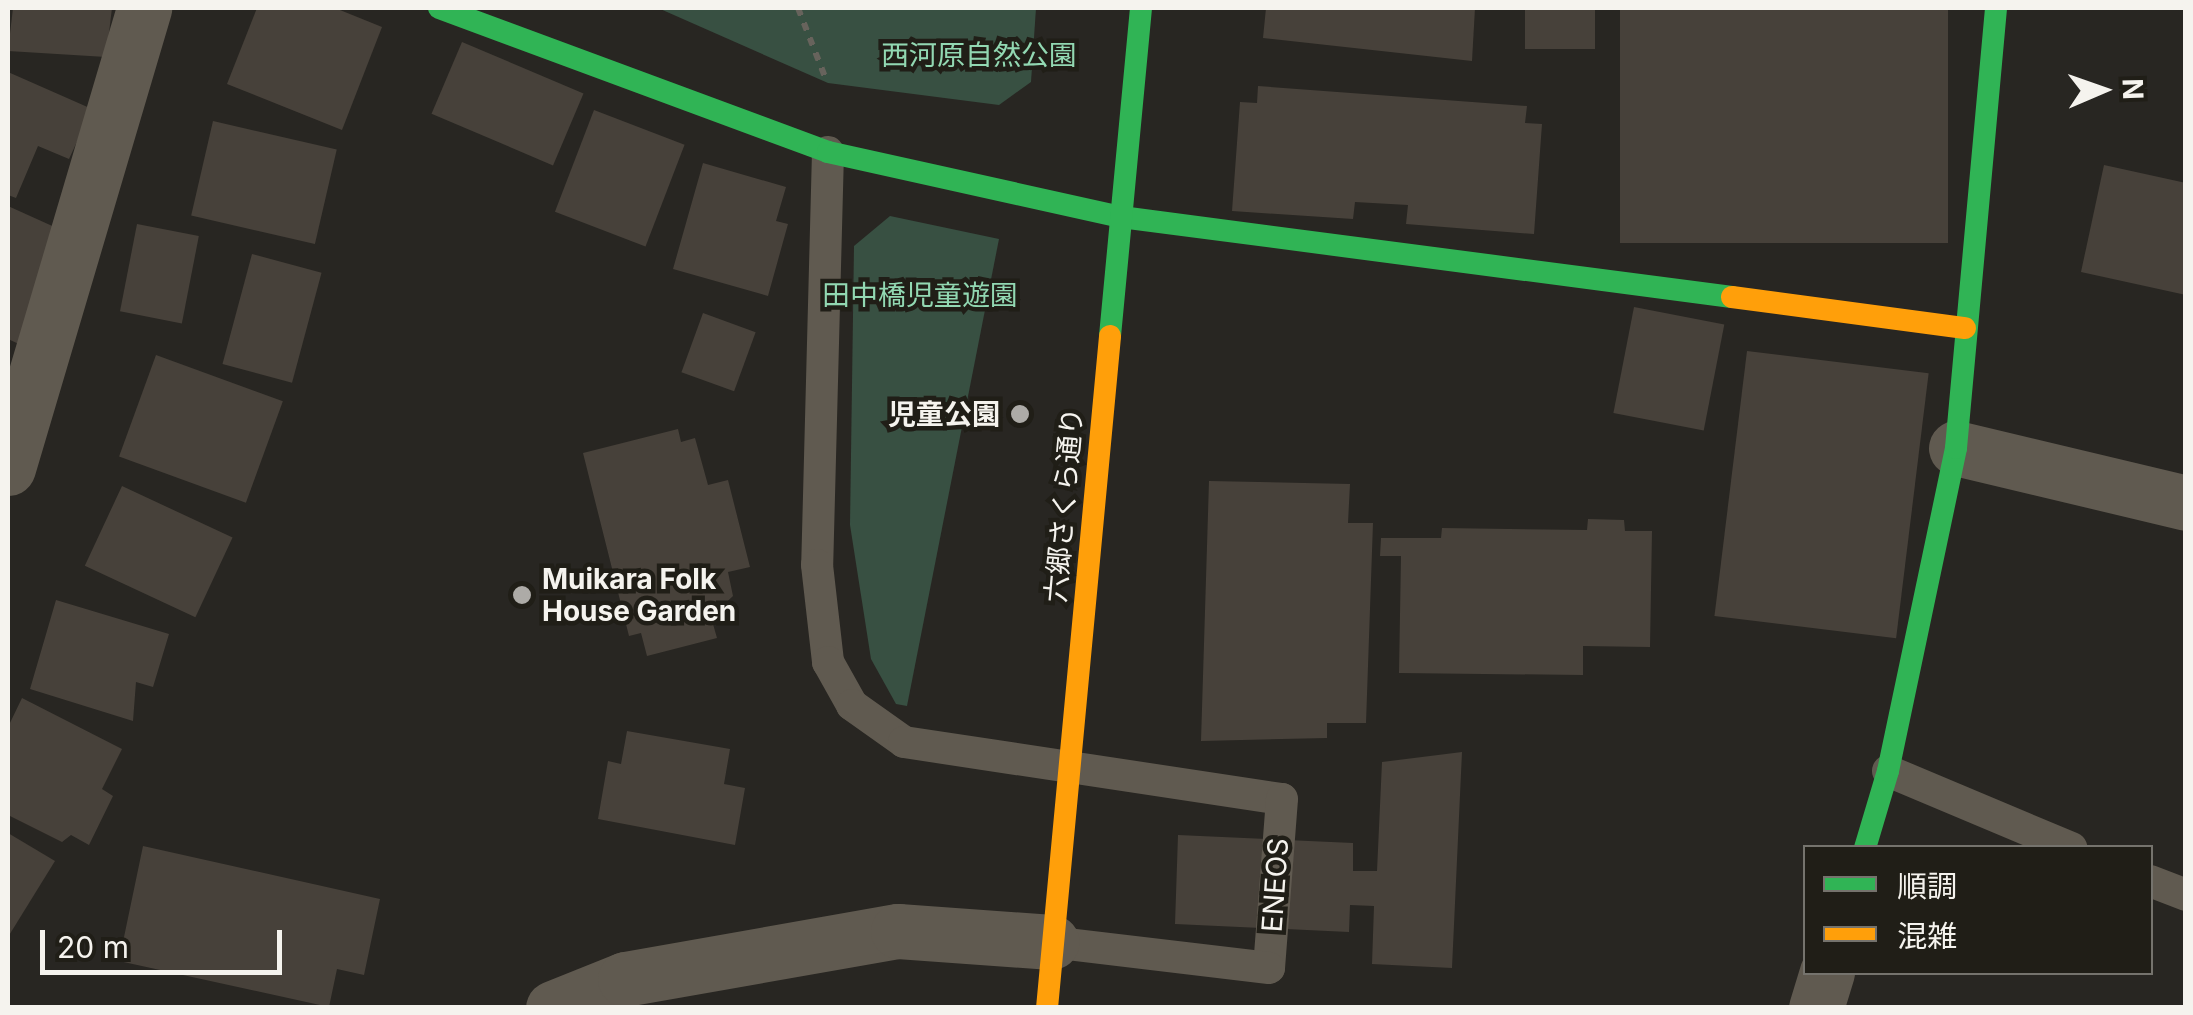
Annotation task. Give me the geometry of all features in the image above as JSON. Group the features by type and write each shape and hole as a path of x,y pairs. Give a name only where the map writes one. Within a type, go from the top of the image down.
{"street":[{"path":"8,468 144,8"},
{"path":"439,8 828,152 1121,216 1965,328"},
{"name":"六郷さくら通り","path":"1046,1008 1140,8"},
{"path":"1866,845 1888,771 1956,448 1996,8"},
{"path":"1956,448 2186,503"},
{"path":"553,1008 624,979 898,931 1052,942"},
{"path":"1816,1008 1826,975"}],"lane":[{"path":"828,152 816,565 828,662 852,705 904,742 1070,770"},
{"name":"ENEOS","path":"1052,942 1269,968 1282,798 1070,770"},
{"path":"1888,771 2064,845"},
{"path":"2153,882 2186,895"}],"green space":[{"name":"西河原自然公園","path":"658,8 1036,8 1031,82 999,105 828,83"},
{"name":"田中橋児童遊園","path":"890,216 999,239 907,706 896,704 871,659 850,525 854,246"}],"building":[{"path":"13,8 112,8 106,57 8,51"},
{"path":"257,8 335,8 382,27 342,130 227,84"},
{"path":"1266,8 1475,8 1472,61 1263,38"},
{"path":"1525,8 1595,8 1595,49 1525,49"},
{"path":"1620,8 1948,8 1948,243 1620,243"},
{"path":"462,42 584,94 553,165 432,114"},
{"path":"8,72 92,109 69,159 38,146 16,198 8,195"},
{"path":"1258,86 1527,106 1525,123 1542,124 1534,234 1406,224 1408,205 1355,202 1353,219 1232,211 1240,102 1257,103"},
{"path":"594,110 685,145 645,247 555,212"},
{"path":"213,121 337,150 315,244 191,216"},
{"path":"703,163 786,187 776,221 788,224 768,296 673,269"},
{"path":"2104,165 2186,183 2186,295 2081,272"},
{"path":"8,206 70,234 21,345 8,339"},
{"path":"137,224 199,236 182,323 120,311"},
{"path":"252,254 322,273 292,383 222,364"},
{"path":"1634,307 1724,325 1704,431 1613,413"},
{"path":"703,313 756,332 734,391 681,372"},
{"path":"1747,351 1929,373 1896,638 1714,616"},
{"path":"156,355 283,401 246,503 119,456"},
{"path":"678,429 681,442 695,438 708,485 728,480 750,567 728,572 733,596 711,617 717,638 647,656 641,633 629,636 583,453"},
{"path":"1209,481 1350,484 1348,523 1373,523 1366,723 1327,723 1327,738 1201,741"},
{"path":"122,486 233,538 195,617 85,566"},
{"path":"1588,519 1624,520 1625,531 1652,531 1650,647 1583,646 1583,675 1399,673 1401,556 1380,556 1381,538 1441,538 1442,528 1587,530"},
{"path":"56,600 169,634 153,687 136,682 133,721 30,689"},
{"path":"22,698 122,749 102,789 113,796 89,845 71,835 62,842 8,815 8,727"},
{"path":"627,731 730,749 724,784 745,788 735,845 598,819 608,761 621,764"},
{"path":"1462,752 1452,968 1372,964 1374,906 1350,905 1349,932 1175,924 1178,835 1353,843 1353,871 1377,871 1382,762"},
{"path":"8,833 55,861 8,937"},
{"path":"143,846 380,899 364,975 337,969 329,1007 119,961"}],"traffic: fast":[{"path":"439,8 828,152 1121,217 1732,297"},
{"path":"1110,336 1141,8"},
{"path":"1866,845 1888,771 1956,448 1996,8"}],"traffic: slow":[{"path":"1732,297 1965,328"},
{"path":"1047,1008 1110,336"}],"place":[{"name":"児童公園","path":"1020,414"},
{"name":"Muikara Folk House Garden","path":"522,595"}]}
